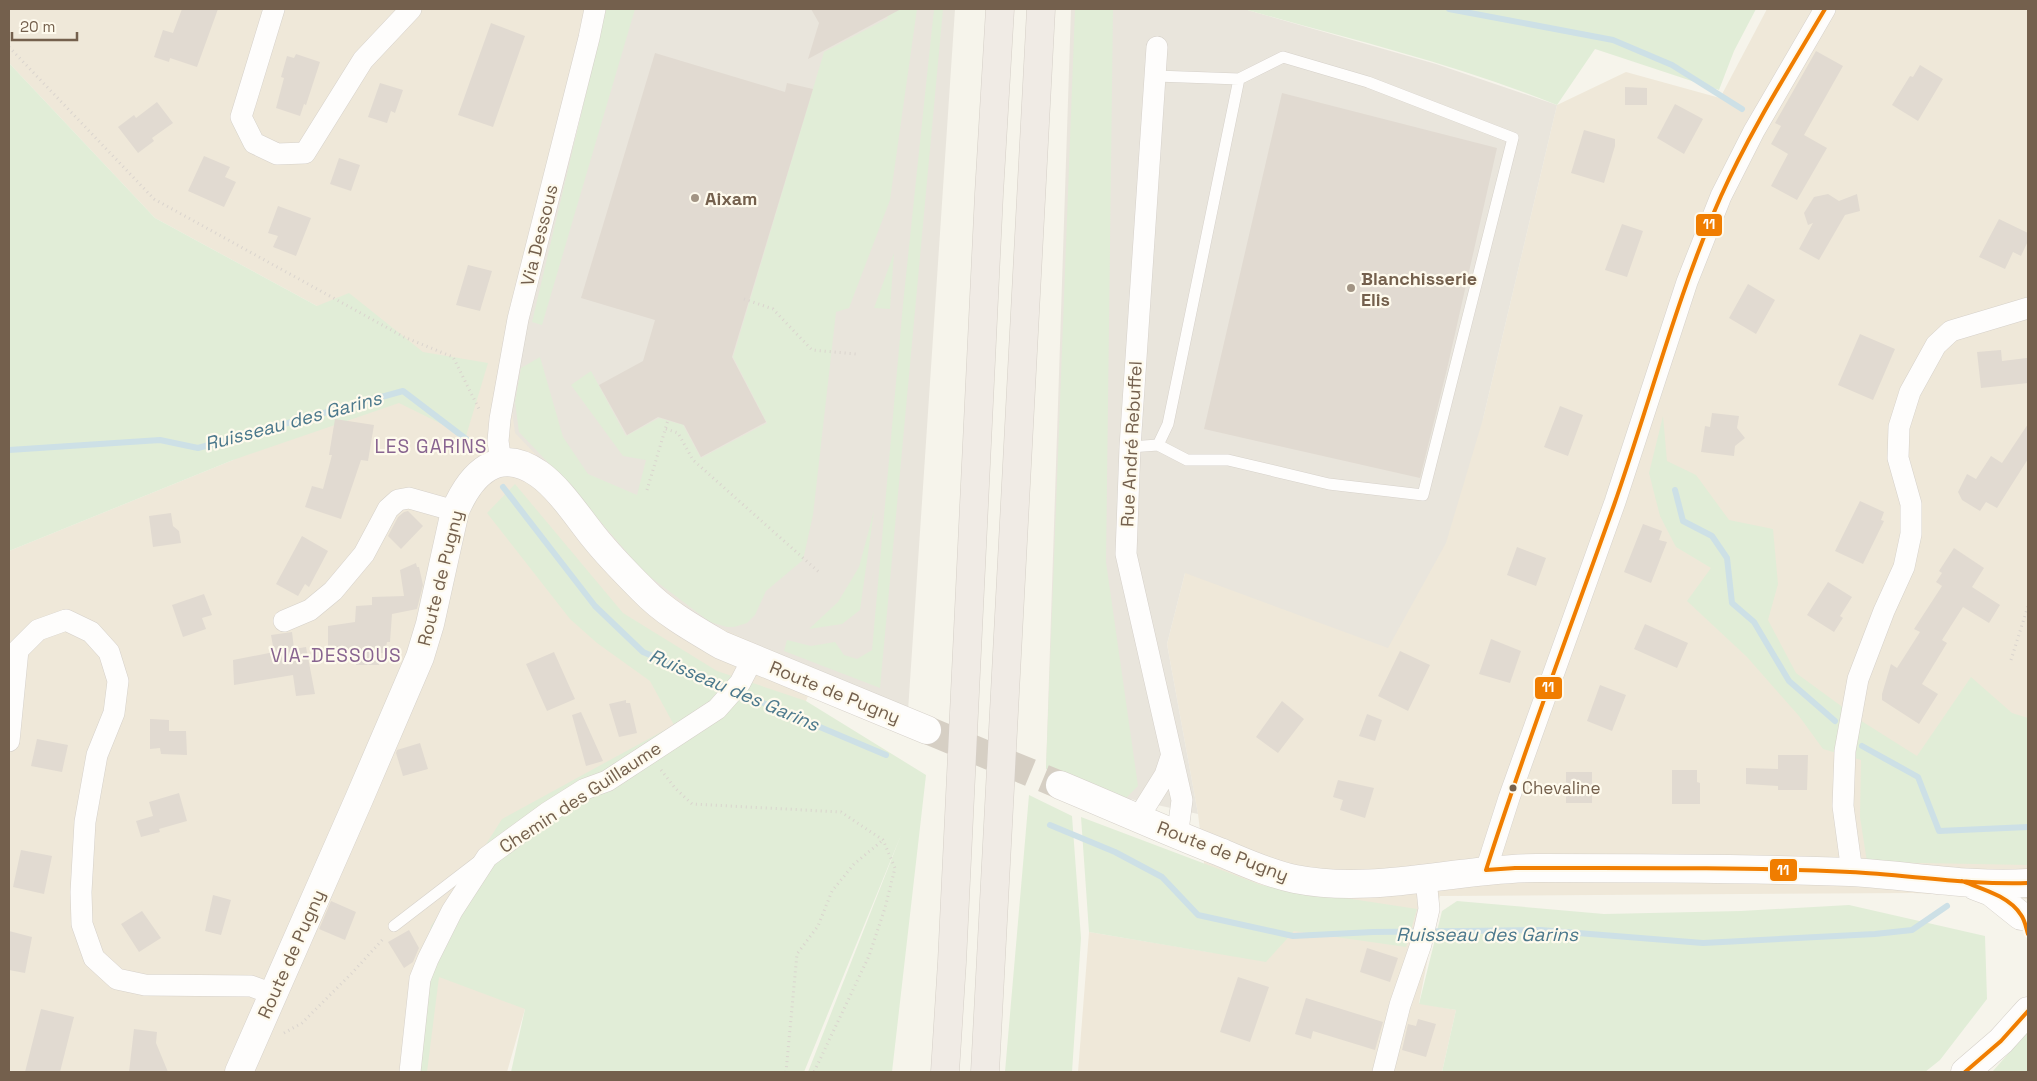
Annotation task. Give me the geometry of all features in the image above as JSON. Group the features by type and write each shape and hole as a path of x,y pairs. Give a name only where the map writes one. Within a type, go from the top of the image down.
{"highway":[{"path":"945,1072 1000,9"},
{"path":"985,1072 1041,9"}],"street":[{"path":"274,9 242,117 254,143 277,154 305,153 363,60 412,9"},
{"name":"Via Dessous","path":"501,463 498,441 500,420 518,319 595,9"},
{"path":"1486,870 1509,798 1615,502 1688,282 1721,196 1754,131 1825,9"},
{"name":"Rue André Rebuffel","path":"1157,47 1130,447 1126,554 1182,800 1180,824 1176,834"},
{"path":"1852,872 1843,806 1845,751 1858,679 1884,611 1904,568 1911,534 1911,504 1898,458 1899,427 1907,401 1936,345 1951,331 2028,308"},
{"name":"Route de Pugny","path":"239,1072 420,657 430,624 454,511 462,494 476,476 493,464 501,463 524,466 540,474 644,592 671,614 721,645 927,730"},
{"path":"284,621 310,610 333,591 364,554 388,509 398,500 409,498 454,511"},
{"path":"9,741 18,650 38,630 66,620 91,632 109,652 118,681 114,713 96,755 86,822 81,892 82,924 94,958 117,979 145,985 251,986 273,994"},
{"name":"Chemin des Guillaume","path":"410,1072 420,979 452,911 487,857 547,813 585,789 607,781 716,709 740,683 753,658"},
{"path":"1140,819 1145,807 1165,775 1171,757"},
{"name":"Route de Pugny","path":"1060,785 1251,864 1293,879 1331,884 1426,879 1486,870 1515,868 1708,868 1852,872 1962,881 2028,883"},
{"path":"1383,1072 1400,1005 1421,944 1429,909 1426,879"},
{"name":"Route de Pugny","path":"1962,881 1991,892 2026,913"},
{"path":"1965,1072 2001,1041 2023,1017 2028,995"}],"lane":[{"path":"1130,447 1158,445 1187,460 1228,460 1329,484 1423,495 1513,138 1368,82 1283,57 1239,79 1156,76"},
{"path":"1158,445 1168,424 1239,79"},
{"path":"394,926 487,857"}],"path":[{"path":"9,47 154,199 404,337 453,357 482,416 500,420"},
{"path":"744,299 773,309 812,350 856,354"},
{"path":"647,490 668,420"},
{"path":"666,429 678,433 694,460 820,573"},
{"path":"2011,660 2028,606"},
{"path":"649,753 675,788 692,804 841,812 883,840 895,868 885,908 869,956 814,1072"},
{"path":"786,1072 797,954 818,926 832,891 854,864 883,840"},
{"path":"281,1038 286,1031 302,1023 352,973 394,926"}],"shaded area":[{"path":"9,9 612,9 600,51 548,201 818,672 806,701 525,1009 507,1072 9,1072 9,551 233,460 317,306 155,218 9,63"},
{"path":"612,9 955,9 908,711 707,622 643,574 592,513 515,433 511,403 515,377 553,217"},
{"path":"1071,9 1244,9 1436,64 1557,105 1483,419 1446,543 1388,648 1185,573 1167,644 1198,814 1103,793 1046,769"},
{"path":"1767,9 2028,9 2028,899 1913,893 1440,896 1419,1003 1456,1010 1442,1072 1078,1072 1089,932 1215,953 1198,814 1167,644 1185,573 1483,419 1557,105 1626,72 1720,98"}],"green space":[{"path":"606,9 635,9 542,325 532,322"},
{"path":"883,9 917,9 890,200 849,308 836,312 813,515 803,560 766,591 755,615 747,623 727,627 710,622 645,573 558,473 519,432 515,402 521,368 540,357 563,437 588,474 637,495 646,460 623,456 571,385 591,371 626,436 659,418 682,423 701,458 767,423 733,357 824,52 888,18"},
{"path":"934,9 943,9 880,688 784,651 787,640 811,646 835,642 844,655 857,659 872,650 903,304"},
{"path":"1075,9 1113,9 1106,562 1138,786 1126,798 1103,793 1046,769"},
{"path":"1244,9 1756,9 1734,51 1719,90 1595,49 1557,105 1519,90 1441,65"},
{"path":"9,63 155,218 317,306 349,293 423,352 488,363 466,436 399,403 233,460 9,551"},
{"path":"894,253 890,309 874,308"},
{"path":"1663,416 1667,461 1696,475 1729,520 1773,529 1778,584 1768,620 1796,673 1863,722 1917,756 1971,677 2012,713 2028,718 2028,865 1867,862 1860,817 1861,760 1823,749 1799,716 1747,657 1687,601 1711,568 1676,547 1660,516 1649,473"},
{"path":"515,484 623,613 717,671 806,701 926,775 892,1072 808,1072 901,835 804,1072 511,1072 525,1009 439,977 427,1072 403,1072 431,926 464,879 502,819 674,725 650,681 597,643 570,619 487,513"},
{"path":"874,511 860,610 842,624 809,629 838,602 859,567"},
{"path":"1029,795 1072,816 1081,938 1072,1072 1005,1072"},
{"path":"1081,817 1261,885 1417,909 1406,947 1294,931 1266,962 1089,932"},
{"path":"1457,901 1604,914 1741,911 1849,905 1985,936 1987,999 1940,1060 1925,1072 1442,1072 1456,1010 1419,1004 1442,911"},
{"path":"2028,1031 2028,1072 1991,1072 1993,1071"}],"building":[{"path":"182,9 218,9 197,67 170,58 169,62 154,57 163,30 173,33"},
{"path":"811,9 901,9 808,59 819,23"},
{"path":"491,23 525,36 493,127 458,115"},
{"path":"1816,51 1843,66 1804,135 1827,148 1797,200 1771,186 1788,154 1771,144 1781,126 1775,123"},
{"name":"Aixam","path":"655,53 785,92 787,83 813,89 732,357 766,422 701,457 684,425 658,417 627,435 599,385 643,361 655,320 581,298"},
{"path":"296,54 320,62 306,105 304,104 300,116 276,108 284,78 281,77 287,56 294,58"},
{"path":"1920,65 1943,79 1918,121 1892,105 1910,76 1913,77"},
{"path":"380,83 403,90 395,113 391,111 387,123 368,117"},
{"path":"1625,87 1647,88 1647,105 1625,105"},
{"name":"Blanchisserie Elis","path":"1282,93 1497,148 1447,369 1420,478 1204,429"},
{"path":"157,102 173,123 152,138 154,141 138,153 118,127 134,115 136,118"},
{"path":"1675,104 1703,119 1684,154 1657,138"},
{"path":"1584,130 1615,139 1615,146 1604,183 1571,173"},
{"path":"204,156 230,167 225,177 236,182 224,207 188,191"},
{"path":"339,158 360,165 351,191 330,184"},
{"path":"1828,194 1839,201 1857,194 1860,211 1845,215 1819,260 1799,249 1813,223 1808,225 1804,213 1814,197"},
{"path":"278,206 311,218 296,256 273,247 278,236 268,233"},
{"path":"1999,219 2028,233 2028,241 2021,256 2013,252 2005,269 1979,257"},
{"path":"1622,224 1643,231 1627,277 1605,270"},
{"path":"468,265 492,271 480,311 456,305"},
{"path":"1748,284 1775,300 1756,334 1729,318"},
{"path":"1860,334 1895,349 1873,400 1838,385"},
{"path":"2001,350 2002,361 2027,358 2028,383 1981,388 1977,352"},
{"path":"1560,406 1583,415 1568,456 1544,447"},
{"path":"1712,413 1739,416 1737,428 1745,438 1735,446 1734,456 1701,452 1705,426 1710,427"},
{"path":"335,419 374,425 368,461 361,460 341,519 305,507 312,486 323,489 332,455 329,455"},
{"path":"2028,424 2028,459 1997,508 1986,502 1980,511 1962,500 1958,492 1967,474 1976,479 1991,456 2002,463"},
{"path":"1860,501 1884,512 1881,520 1884,521 1863,564 1835,551"},
{"path":"408,511 423,526 401,549 388,536 398,517"},
{"path":"171,513 173,526 179,531 181,543 153,547 149,516"},
{"path":"1643,524 1662,531 1659,540 1667,542 1651,583 1624,572"},
{"path":"302,536 328,551 309,587 305,584 298,596 276,584"},
{"path":"1517,547 1546,558 1536,586 1507,575"},
{"path":"1954,548 1984,568 1972,587 2000,605 1989,623 1963,607 1942,640 1947,643 1922,684 1938,694 1919,724 1882,700 1882,694 1891,664 1897,668 1920,632 1914,629 1942,586 1936,582 1942,573 1939,571"},
{"path":"416,563 417,567 419,567 423,585 417,609 392,614 390,642 387,642 385,653 379,653 379,665 356,665 356,652 352,652 352,649 328,649 328,626 355,622 356,606 372,605 372,597 404,596 400,570"},
{"path":"1828,582 1852,597 1840,616 1843,618 1834,632 1807,615"},
{"path":"204,594 212,615 202,618 206,629 183,637 172,605"},
{"path":"1645,624 1688,643 1677,668 1634,649"},
{"path":"292,632 294,649 306,647 315,694 296,696 293,675 234,685 233,660 274,652 271,635"},
{"path":"1491,639 1521,651 1510,683 1479,674"},
{"path":"1400,651 1430,665 1408,711 1378,696"},
{"path":"554,652 575,699 547,711 526,664"},
{"path":"1600,685 1626,695 1612,731 1587,721"},
{"path":"626,700 626,703 630,703 637,733 619,737 609,704"},
{"path":"1282,701 1304,719 1278,753 1256,737"},
{"path":"581,712 603,761 586,766 572,715"},
{"path":"1367,714 1382,720 1375,741 1359,736"},
{"path":"150,719 169,720 169,731 186,731 187,755 161,754 160,748 150,749"},
{"path":"37,739 68,745 62,772 31,766"},
{"path":"420,743 428,769 403,776 396,753 397,750"},
{"path":"1778,755 1808,755 1807,790 1778,790 1778,786 1746,784 1746,768 1778,769"},
{"path":"1672,770 1697,770 1697,782 1700,783 1700,804 1672,804"},
{"path":"1566,772 1592,772 1592,803 1566,803"},
{"path":"1338,780 1374,788 1365,818 1340,810 1343,800 1333,797"},
{"path":"179,793 187,821 159,829 160,832 141,837 136,821 153,816 149,802"},
{"path":"21,850 52,856 44,894 13,887"},
{"path":"213,895 231,900 221,935 205,931"},
{"path":"331,901 356,912 345,940 319,929"},
{"path":"142,911 161,938 139,952 121,924"},
{"path":"409,930 419,948 413,962 404,968 388,942"},
{"path":"9,931 32,937 25,973 9,970"},
{"path":"1367,948 1398,958 1390,982 1360,972"},
{"path":"1238,977 1269,987 1250,1042 1220,1032"},
{"path":"1306,998 1383,1022 1375,1050 1313,1031 1311,1039 1295,1034"},
{"path":"41,1009 74,1017 60,1072 25,1072"},
{"path":"1418,1019 1436,1024 1426,1057 1402,1050 1408,1024 1416,1026"},
{"path":"134,1029 157,1032 156,1043 168,1072 129,1072"}],"waterway":[{"path":"1449,9 1613,40 1672,65 1742,109"},
{"name":"Ruisseau des Garins","path":"9,450 160,440 198,448 403,391 470,442"},
{"name":"Ruisseau des Garins","path":"503,487 595,606 643,652 886,755"},
{"path":"1675,490 1683,521 1712,536 1727,558 1732,603 1754,622 1789,681 1835,721"},
{"path":"1862,746 1918,777 1939,831 2028,827"},
{"name":"Ruisseau des Garins","path":"1050,825 1115,852 1162,877 1198,915 1293,936 1373,932 1540,930 1703,943 1875,934 1912,930 1947,906"}],"tunnel":[{"path":"927,730 1060,785"}],"transit line":[{"name":"11","path":"1825,9 1744,148 1705,234 1677,311 1614,505 1532,732 1486,870 1515,868 1766,869 1872,873 1983,883 2028,883"},
{"name":"11","path":"1962,881 1994,894 2010,903 2022,917 2028,934"},
{"name":"11","path":"1965,1072 2001,1041 2028,1011"}],"place":[{"name":"Aixam","path":"695,198"},
{"name":"Blanchisserie Elis","path":"1351,288"},
{"name":"Chevaline","path":"1513,788"}],"district":[{"name":"LES GARINS","path":"431,446"},
{"name":"VIA-DESSOUS","path":"336,655"}]}
